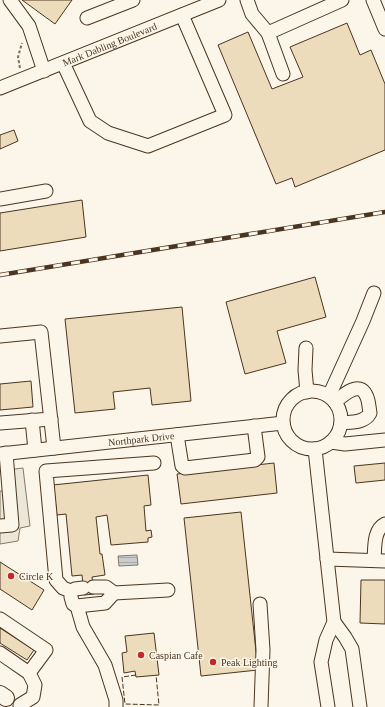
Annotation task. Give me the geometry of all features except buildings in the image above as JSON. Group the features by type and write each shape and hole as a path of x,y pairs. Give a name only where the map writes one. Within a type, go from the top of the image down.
{"street":[{"path":"10,0 29,26 44,71"},
{"path":"87,18 133,0"},
{"name":"Mark Dabling Boulevard","path":"1,86 44,71 219,0"},
{"path":"247,0 252,14 268,33 283,74"},
{"path":"268,33 342,0"},
{"path":"373,0 385,29"},
{"path":"63,63 90,121 108,133 148,146 225,115 182,15"},
{"path":"0,199 46,191"},
{"path":"332,399 374,293"},
{"path":"0,336 41,332 50,419 44,449 56,580 62,588 83,589 106,586 114,594"},
{"path":"306,348 305,370 307,392"},
{"path":"332,399 356,389 363,390 366,395 370,413 368,417 364,420 341,423"},
{"path":"312,391 321,392 332,399 340,411 341,423 338,434 331,442 314,449 302,447 292,441 284,429 283,423 284,412 289,402 298,395 312,391"},
{"path":"0,423 50,419"},
{"path":"32,420 44,449"},
{"name":"Northpark Drive","path":"3,453 283,423"},
{"path":"177,435 182,466 185,468 255,460 258,457 254,426"},
{"path":"331,442 345,444 385,440"},
{"path":"314,449 334,622 326,640 321,662 328,707"},
{"path":"0,526 12,525 3,453"},
{"path":"46,472 154,463"},
{"path":"327,559 379,561 377,534 380,527 385,524"},
{"path":"83,589 71,597 73,604 77,606 83,627 105,665 116,700 116,707"},
{"path":"77,606 105,603 114,594 168,590"},
{"path":"260,604 264,650 261,707"},
{"path":"0,619 46,650 30,673"},
{"path":"334,622 345,636 352,649 360,707"},
{"path":"0,653 30,673 35,686 33,697 10,700"}],"path":[{"path":"21,80 18,57 22,41"}],"shaded area":[{"path":"23,468 30,526 20,528 18,541 0,544 0,491 3,491 7,470"},
{"path":"137,555 138,565 119,566 118,556"}],"railway":[{"path":"0,275 385,212"}],"fence":[{"path":"136,675 122,677 125,704 159,705 156,675"}],"place":[{"name":"Circle K","path":"11,576"},
{"name":"Caspian Cafe","path":"141,655"},
{"name":"Peak Lighting","path":"213,662"}]}
